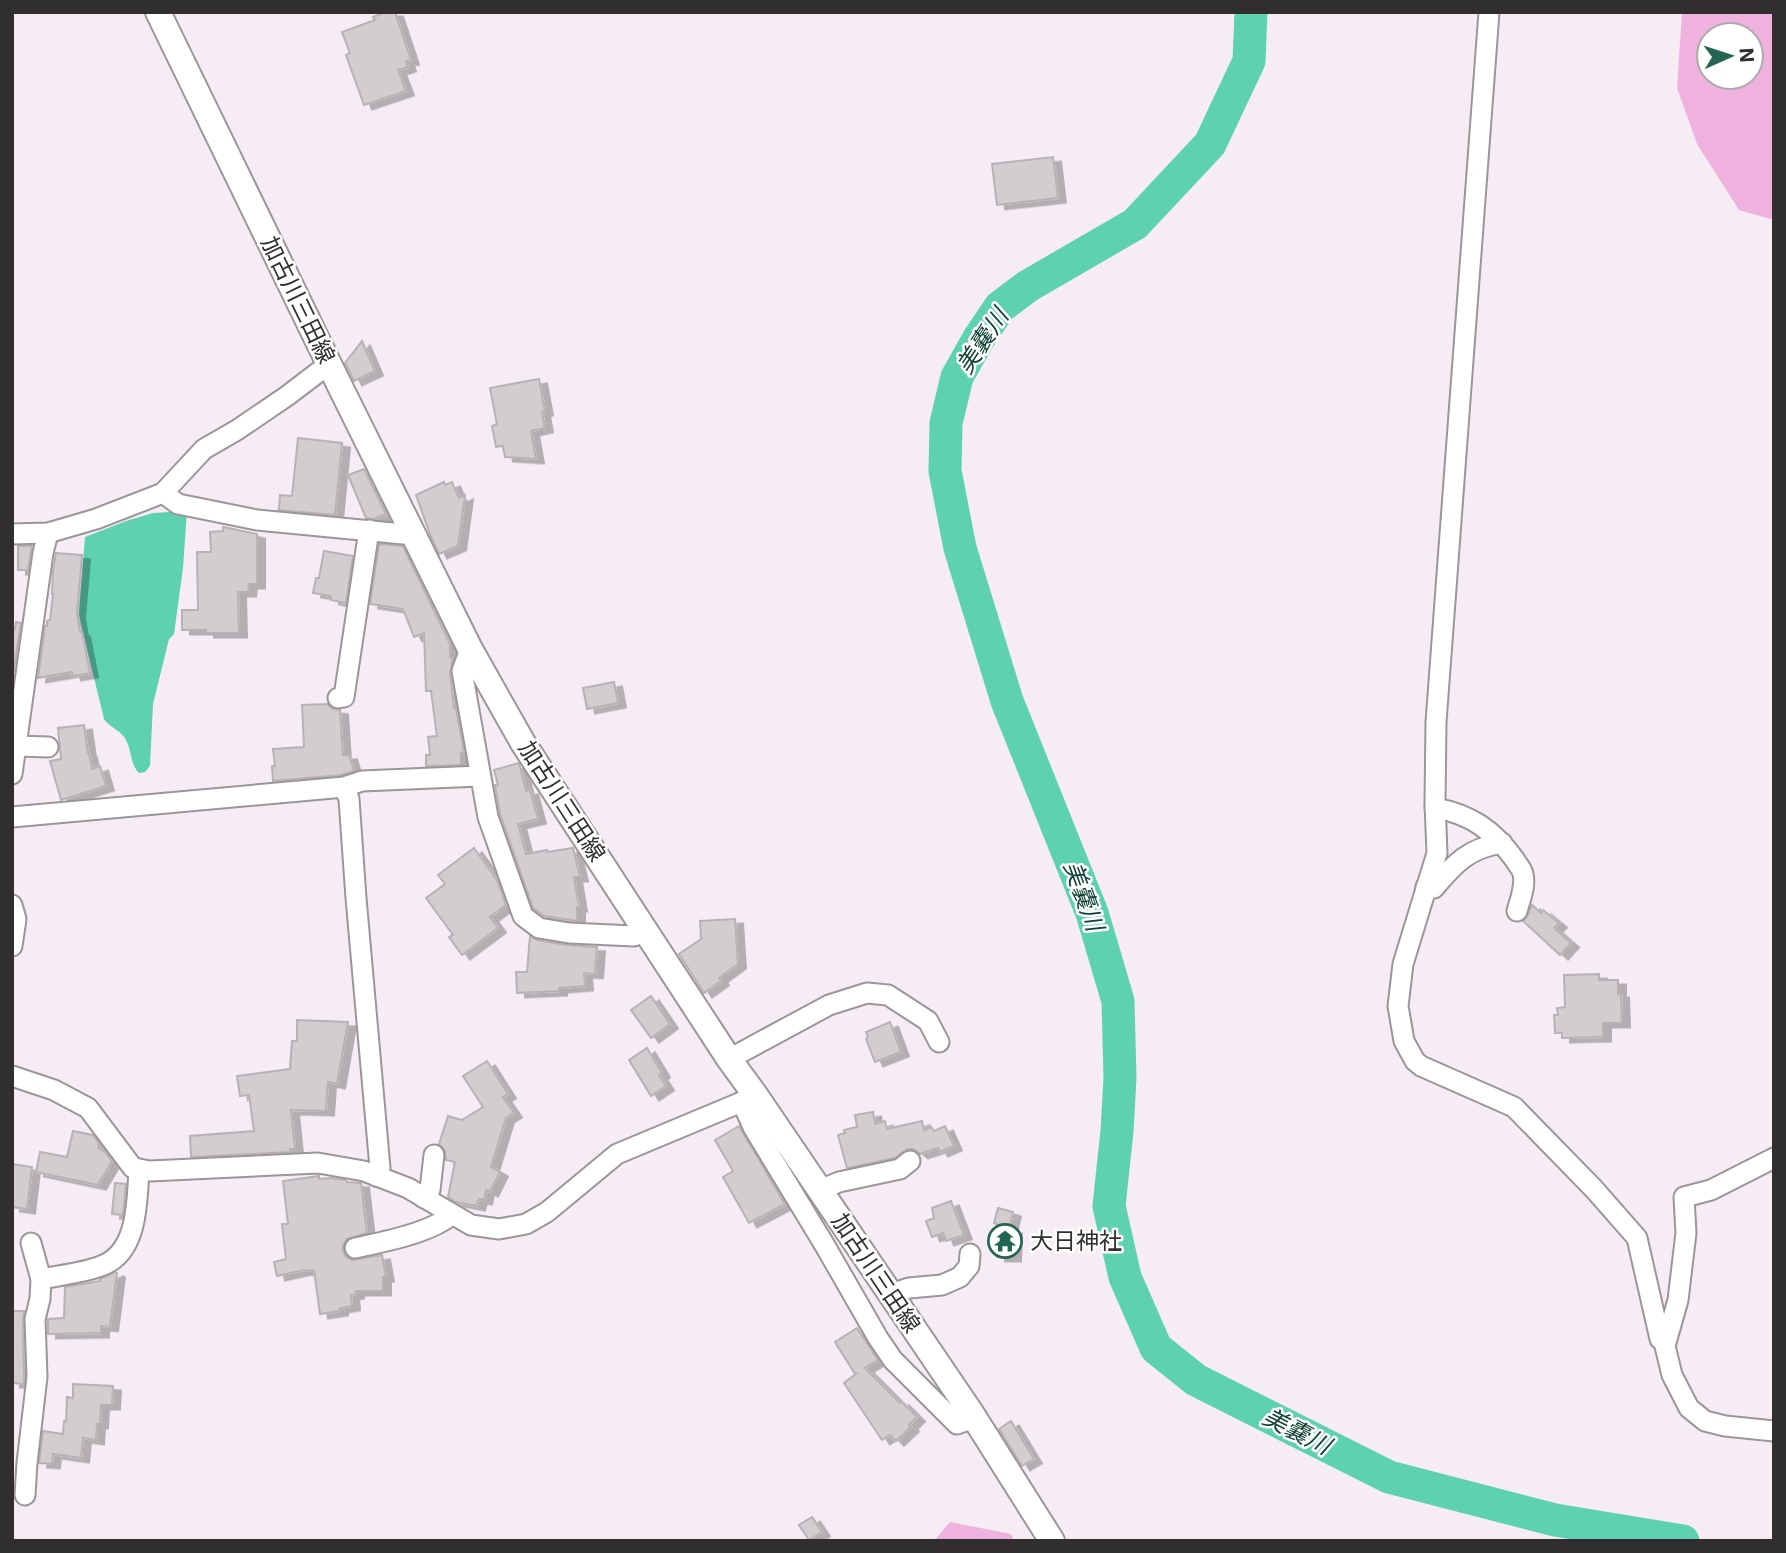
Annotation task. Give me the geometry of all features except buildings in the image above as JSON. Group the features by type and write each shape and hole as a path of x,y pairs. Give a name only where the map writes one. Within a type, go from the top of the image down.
{"main road":[{"name":"加古川三田線","path":"158,12 328,365 470,649 523,743 729,1059 749,1099 820,1190 974,1418 1052,1541"}],"street":[{"path":"1489,12 1437,709 1437,853 1403,964 1398,1006 1404,1041 1415,1061 1430,1071 1514,1107 1594,1189 1637,1238 1660,1339 1666,1340"},
{"path":"12,534 48,533 96,519 163,493 204,449 237,430 328,365"},
{"path":"163,493 178,504 257,520 403,534 412,531"},
{"path":"338,698 344,697 369,530"},
{"path":"12,774 18,689 48,533"},
{"path":"470,649 462,671 488,817 523,916 539,928 569,933 634,936 647,932"},
{"path":"14,751 48,747"},
{"path":"12,817 345,788 362,781 480,776"},
{"path":"345,788 349,799 378,1141 380,1168 376,1175"},
{"path":"1435,808 1453,811 1480,824 1502,843 1523,873 1517,911"},
{"path":"1426,887 1434,888 1464,856 1484,846 1502,843"},
{"path":"12,905 16,919 12,946"},
{"path":"729,1059 829,1005 867,993 888,995 928,1021 939,1042"},
{"path":"12,1076 54,1090 88,1108 133,1168 150,1171 318,1163 376,1175 408,1188 471,1225 499,1229 526,1224 547,1212 617,1154 749,1099 753,1127 893,1360 957,1424 974,1418"},
{"path":"424,1198 430,1190 434,1154"},
{"path":"1774,1158 1711,1190 1684,1197 1686,1233 1678,1300 1665,1346 1672,1375 1689,1408 1705,1422 1774,1431"},
{"path":"820,1190 839,1182 900,1169 910,1161"},
{"path":"41,1279 102,1266 118,1257 131,1235 139,1169"},
{"path":"355,1248 425,1229 452,1214"},
{"path":"25,1496 37,1377 35,1320 41,1279 31,1243"},
{"path":"891,1294 909,1288 942,1285 960,1277 969,1266 970,1254"}],"shaded area":[{"path":"1682,12 1774,12 1774,220 1739,210 1697,144 1677,88"},
{"path":"187,511 174,634 169,639 153,704 150,766 145,772 139,773 124,737 104,719 81,624 79,614 85,537 153,513"},
{"path":"950,1522 1011,1534 1014,1541 934,1541"}],"waterway":[{"name":"美嚢川","path":"1251,12 1249,61 1210,144 1135,224 1028,286 1000,307 957,377 946,423 945,471 960,548 1007,701 1092,913 1118,1001 1120,1078 1109,1206 1125,1277 1156,1348 1196,1380 1389,1477 1555,1520 1683,1541"}],"place":[{"name":"大日神社","path":"1005,1241"}]}
